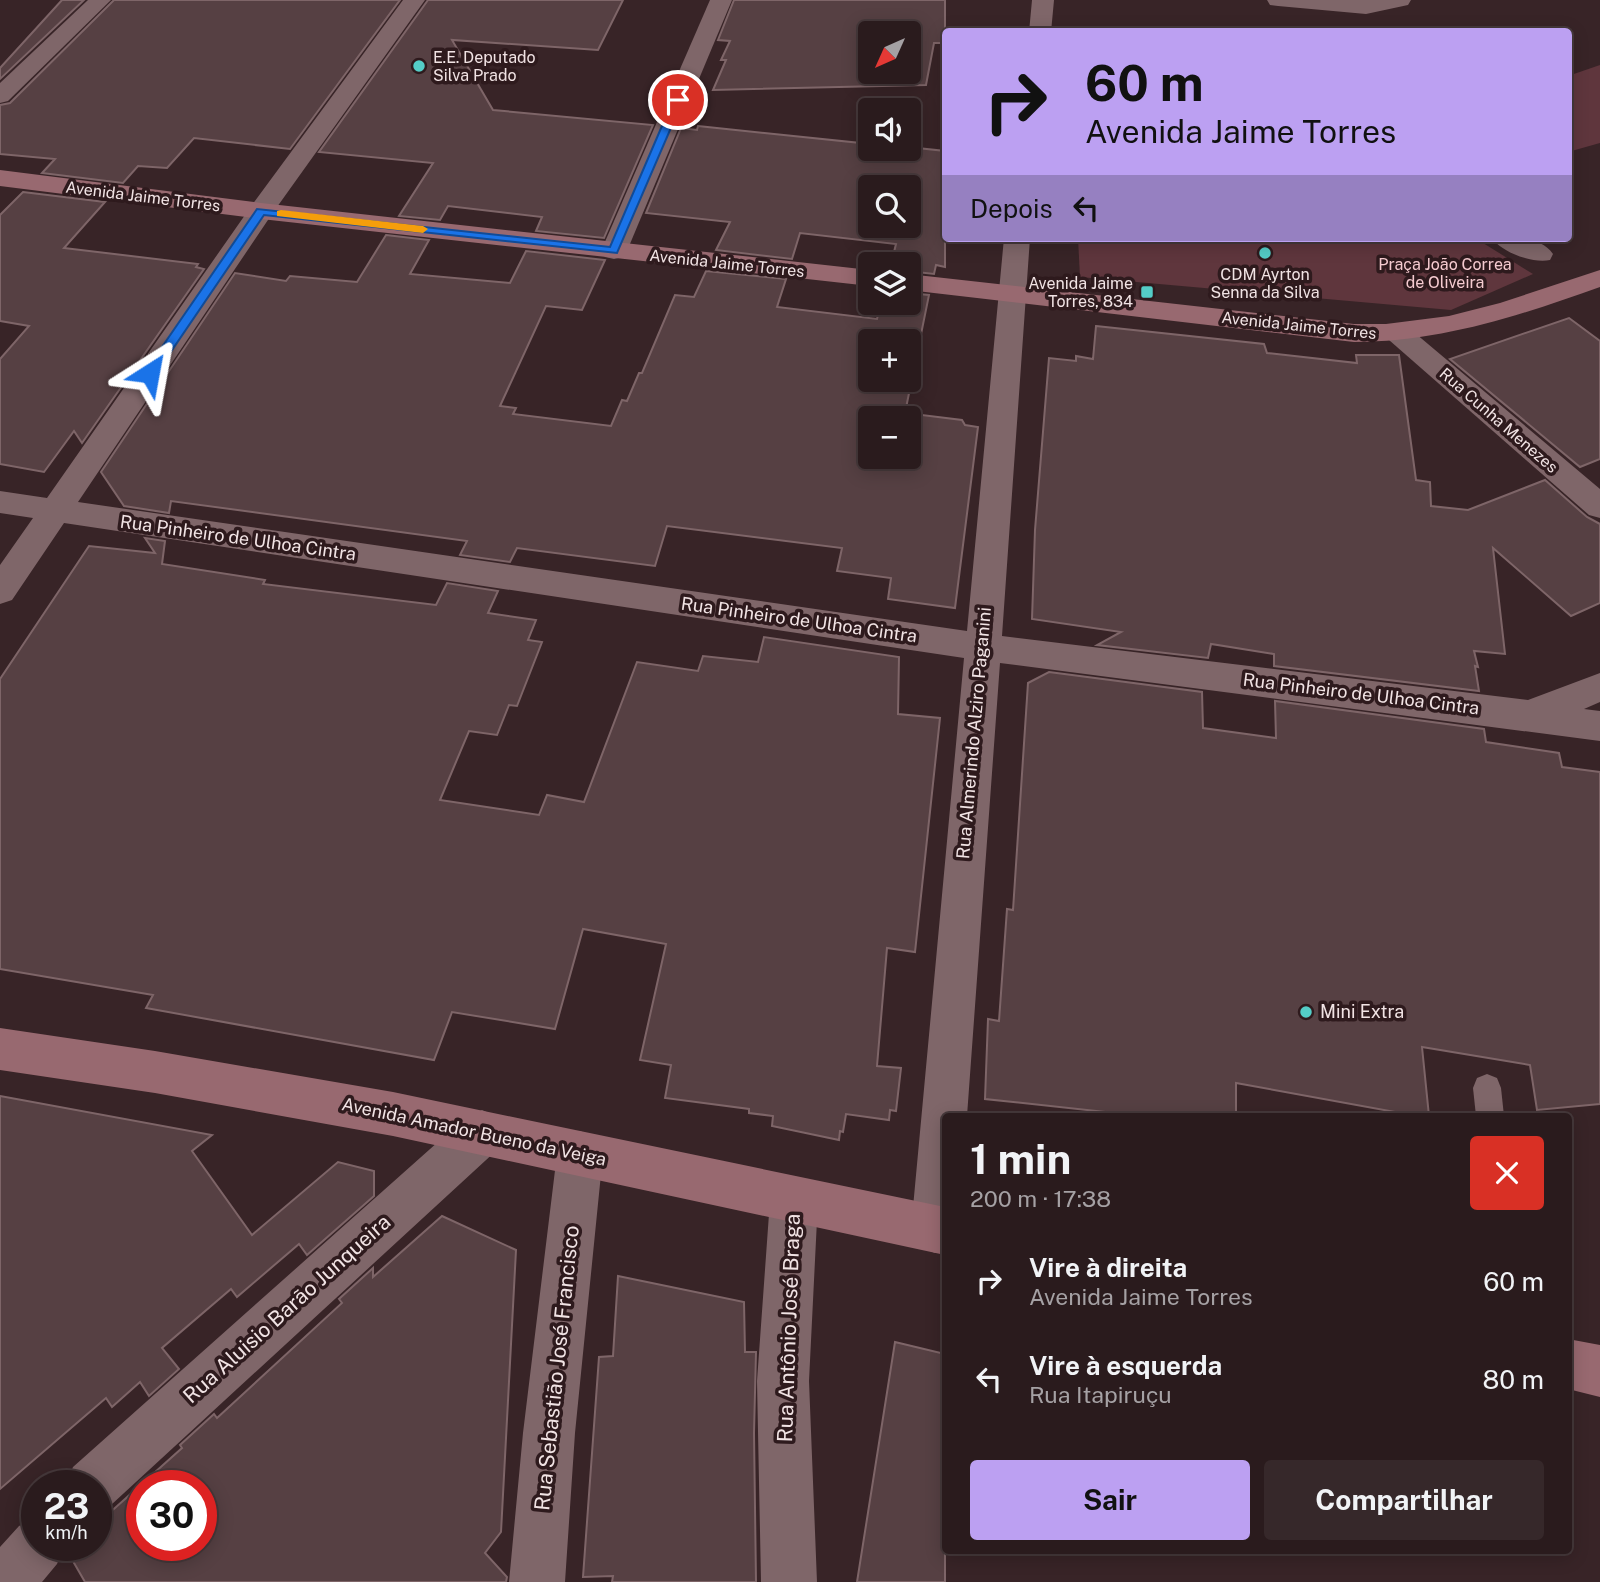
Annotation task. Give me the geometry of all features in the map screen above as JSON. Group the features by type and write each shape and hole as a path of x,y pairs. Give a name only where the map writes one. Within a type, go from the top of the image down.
{"street":[{"path":"0,96 100,0"},
{"path":"0,591 261,211 414,0"},
{"path":"614,251 721,0"},
{"path":"1040,28 1044,0"},
{"path":"1278,0 1365,4 1400,0"},
{"path":"1365,4 1370,28"},
{"name":"Avenida Jaime Torres","path":"0,178 261,211 858,277"},
{"name":"Rua Almerindo Alziro Paganini","path":"948,1113 981,647 1016,242"},
{"path":"1514,242 1540,254"},
{"name":"Avenida Jaime Torres","path":"921,283 1354,333 1399,334 1461,323 1600,278"},
{"name":"Rua Cunha Menezes","path":"1399,334 1600,507"},
{"name":"Rua Pinheiro de Ulhoa Cintra","path":"0,502 981,647 1600,726"},
{"path":"1530,715 1600,687"},
{"name":"Avenida Amador Bueno da Veiga","path":"0,1049 168,1074 482,1133 940,1230"},
{"name":"Rua Aluisio Barão Junqueira","path":"110,1470 482,1133"},
{"name":"Rua Sebastião José Francisco","path":"537,1582 549,1433 580,1154"},
{"name":"Rua Antônio José Braga","path":"789,1582 783,1381 794,1200"},
{"name":"Rua Almerindo Alziro Paganini","path":"940,1230 942,1202"},
{"path":"1572,1365 1600,1371"},
{"path":"6,1582 24,1561"}],"green space":[{"path":"1600,65 1600,143 1572,151 1572,75"},
{"name":"CDM Ayrton Senna da Silva","path":"1078,242 1481,242 1533,274 1451,310 1080,277"}],"building":[{"path":"62,0 84,0 0,79 0,68"},
{"path":"114,0 400,0 290,149 194,138 167,168 138,166 123,183 42,173 55,159 0,154 0,105 10,103"},
{"path":"428,0 623,0 598,50 452,40 493,110 653,125 604,238 536,231 542,217 448,206 440,220 399,216 433,163 319,152"},
{"path":"734,0 945,0 942,43 934,43 926,85 713,90 726,60 721,60 730,41 718,40"},
{"path":"698,126 858,143 858,161 921,161 921,148 942,151 942,242 945,242 945,267 936,265 934,274 921,272 921,252 894,252 896,244 800,233 792,259 716,250 730,222 646,213 681,128 697,130"},
{"path":"23,192 105,202 64,248 198,264 196,267 204,269 82,443 74,431 44,472 0,464 0,359 29,326 0,321 0,215"},
{"path":"386,235 429,240 410,274 510,283 526,251 605,260 582,310 546,306 500,406 516,408 513,414 611,426 622,400 627,401 639,373 642,373 675,295 694,297 706,271 786,279 777,307 877,319 878,315 921,315 921,294 929,295 921,334 921,329 858,329 858,392 909,392 906,406 858,406 858,469 921,469 921,415 962,420 965,425 978,427 955,608 888,599 891,578 837,571 842,548 667,526 655,566 517,548 510,562 460,555 467,541 171,501 169,513 124,506 101,472 235,273 286,281 290,276 357,282"},
{"path":"1569,318 1600,341 1600,459 1580,467 1450,359"},
{"path":"1096,326 1264,344 1267,353 1357,363 1356,355 1399,355 1416,480 1430,482 1431,506 1468,510 1545,480 1587,517 1600,524 1600,603 1571,616 1493,548 1505,654 1474,651 1479,691 1274,666 1274,654 1211,644 1208,658 1097,645 1121,632 1032,619 1035,530 1049,358 1076,361 1076,356 1093,359"},
{"path":"145,538 165,541 162,564 265,580 263,584 436,605 447,583 498,591 488,613 536,620 528,640 542,642 517,706 509,705 497,735 469,731 440,800 539,815 547,795 584,802 637,662 698,671 703,656 758,662 764,637 899,657 898,714 940,718 915,952 887,948 877,1066 901,1068 896,1111 890,1110 889,1120 846,1114 839,1140 772,1126 773,1116 749,1113 749,1109 665,1098 671,1065 640,1060 666,944 583,929 555,1029 452,1012 434,1060 146,1008 153,995 0,969 0,679 89,546 155,553"},
{"path":"1049,672 1202,692 1203,728 1276,738 1275,701 1484,729 1486,742 1559,753 1562,767 1600,772 1600,1104 1537,1110 1530,1065 1422,1047 1429,1113 1401,1113 1236,1083 1236,1113 1114,1113 985,1099 988,1019 999,1021 1007,909 1013,910 1028,683"},
{"path":"0,1096 212,1135 192,1151 252,1235 338,1162 374,1171 374,1196 307,1255 299,1244 237,1297 231,1289 162,1348 179,1369 149,1396 140,1382 112,1407 106,1398 0,1489"},
{"path":"442,1216 516,1250 501,1532 485,1553 507,1577 506,1582 85,1582 73,1561 112,1561 112,1511 126,1498 126,1561 217,1561 217,1470 157,1470 214,1414 217,1418 342,1303 339,1299 373,1268 373,1277"},
{"path":"618,1276 744,1302 745,1352 756,1352 756,1582 612,1582 613,1576 583,1577 599,1357 613,1356"},
{"path":"895,1342 942,1353 942,1554 945,1554 945,1582 857,1582"}],"slow traffic":[{"path":"281,213 423,229"}],"place":[{"name":"E.E. Deputado Silva Prado","path":"419,66"},
{"name":"CDM Ayrton Senna da Silva","path":"1265,253"},
{"name":"Avenida Jaime Torres, 834","path":"1147,292"},
{"name":"Mini Extra","path":"1306,1012"}],"route":[{"path":"150,373 261,211 614,251 678,100"}],"park label":[{"name":"Praça João Correa de Oliveira","path":"1445,273"}]}
